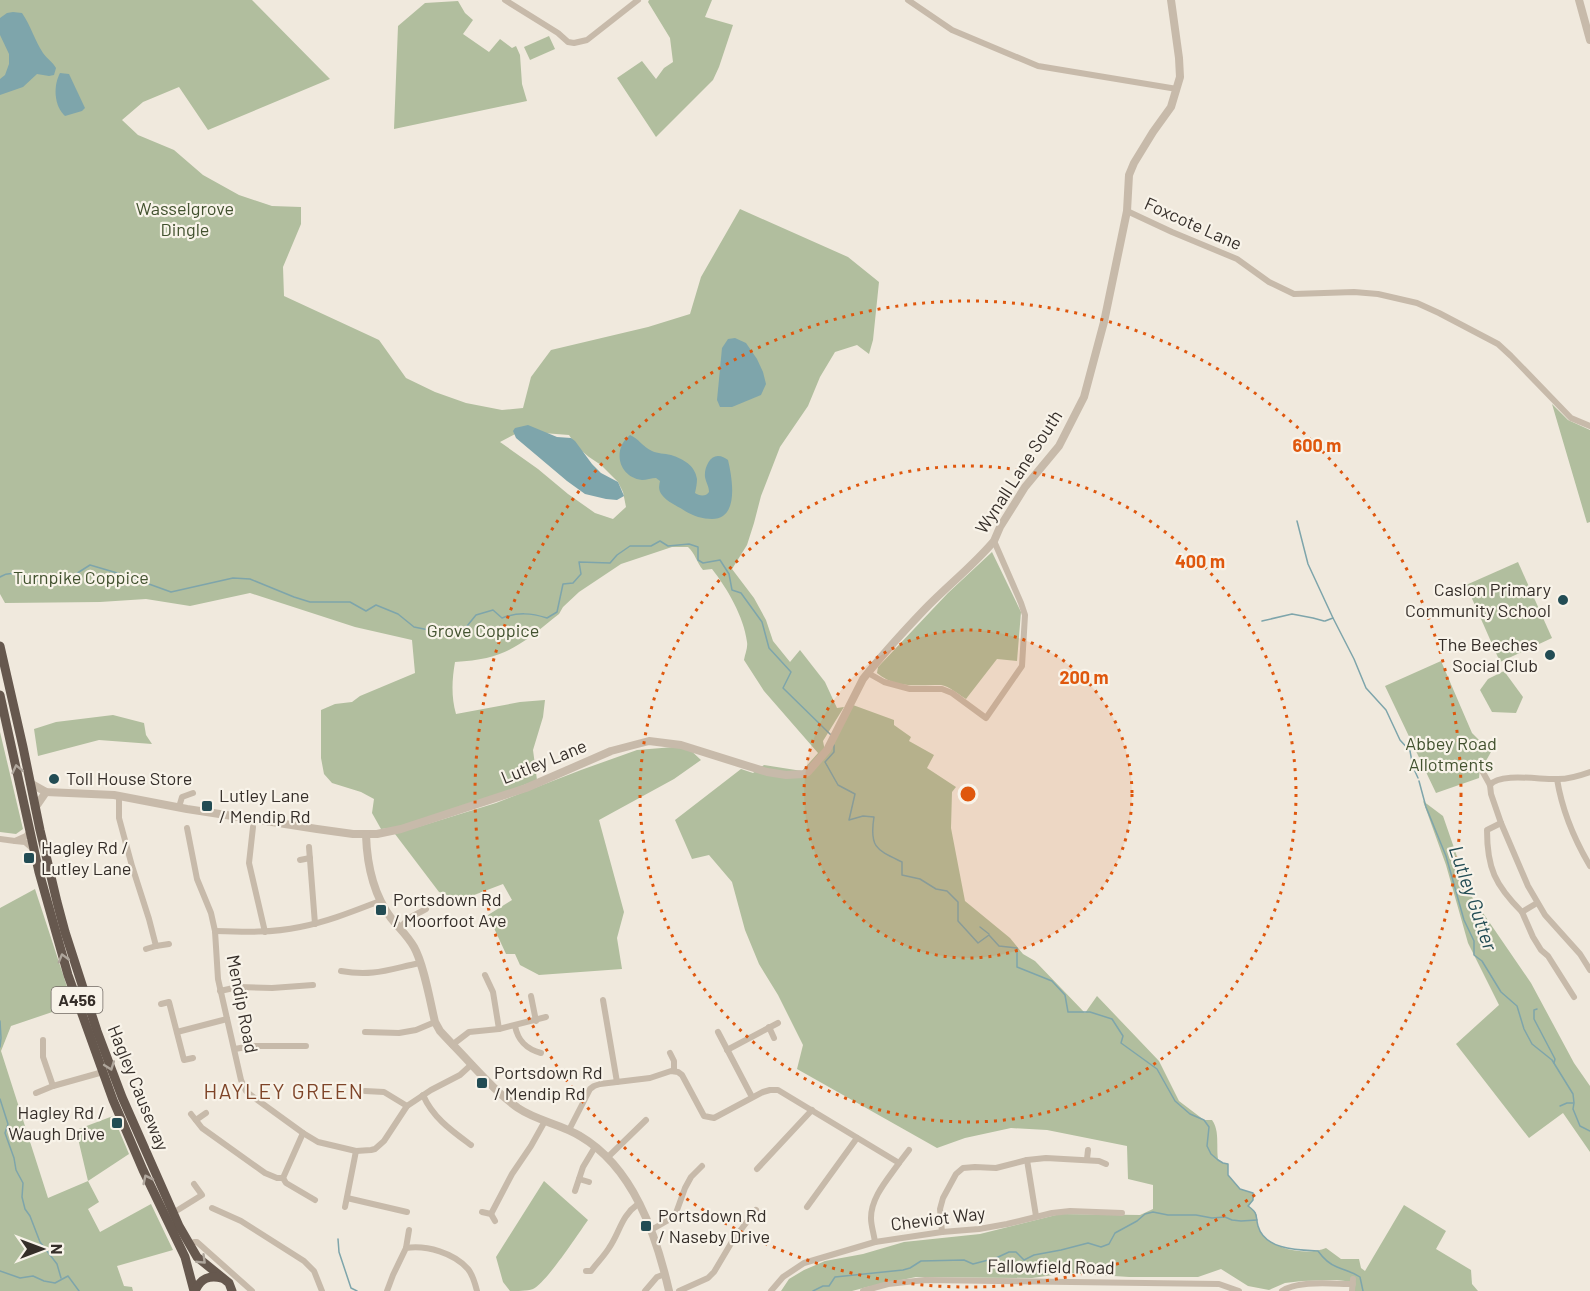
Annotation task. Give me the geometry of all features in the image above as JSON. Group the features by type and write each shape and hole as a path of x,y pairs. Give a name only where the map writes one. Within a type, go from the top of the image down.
{"highway":[{"name":"Hagley Causeway","path":"0,646 65,932 94,1021 122,1097 173,1214 197,1257 222,1278"},
{"name":"Hagley Causeway","path":"0,695 34,849 68,975 142,1170 185,1257 195,1291"},
{"name":"A456","path":"195,1291 199,1284 208,1277 216,1276 229,1283 232,1291"}],"street":[{"path":"505,0 558,33 568,42 574,43 587,40 638,0"},
{"path":"908,0 952,30 1038,66 1177,89 1180,69 1172,0"},
{"path":"1579,0 1590,40"},
{"name":"Wynall Lane South","path":"868,673 924,610 994,541 1025,487 1059,446 1084,397 1104,322 1127,211 1129,176 1134,163 1171,107 1177,89"},
{"name":"Foxcote Lane","path":"1127,211 1237,259 1269,282 1294,294 1354,292 1378,294 1417,303 1439,313 1498,344 1571,418 1590,426"},
{"path":"868,673 884,682 910,688 942,689 952,693 986,718 1022,666 1025,615 994,541"},
{"name":"Lutley Lane","path":"30,783 46,792 119,795 179,807 366,835 401,829 526,788 611,751 649,741 681,745 767,771 786,775 804,774 827,750 868,673"},
{"path":"1480,767 1490,785 1501,823 1537,903 1580,954 1590,970"},
{"path":"1490,785 1493,781 1500,779 1557,780 1590,772"},
{"path":"1557,780 1560,799 1572,831 1590,866"},
{"path":"35,808 46,792"},
{"path":"179,807 182,797 192,793"},
{"path":"119,795 119,818 156,946"},
{"path":"1501,823 1487,830 1487,846 1492,872 1507,897 1522,912 1533,937 1574,997"},
{"path":"253,827 249,863 265,932"},
{"name":"Mendip Road","path":"187,828 197,879 211,913 215,931 220,991 241,1080 246,1090 303,1133 322,1144 356,1151"},
{"path":"15,841 26,836 30,831"},
{"path":"366,835 371,876 380,901 414,947 435,1022 440,1031 505,1098 521,1110 570,1130 608,1157 625,1179 651,1230 669,1291"},
{"path":"0,839 25,843 34,849"},
{"path":"309,847 315,924"},
{"path":"300,860 310,858"},
{"path":"215,931 284,930 315,924 380,901"},
{"path":"1522,912 1537,903"},
{"path":"416,906 419,913"},
{"path":"399,928 411,917 426,909"},
{"path":"146,949 169,944"},
{"path":"341,971 353,974 378,973 420,963"},
{"path":"352,983 353,974"},
{"path":"220,991 238,987 272,988 309,985 305,975"},
{"path":"486,975 493,992 499,1029"},
{"path":"531,996 536,1021"},
{"path":"603,1000 617,1082"},
{"path":"161,1004 169,1002 184,1060 192,1058"},
{"path":"452,1045 469,1032 515,1026 546,1017"},
{"path":"177,1032 227,1019"},
{"path":"365,1032 399,1034 435,1022"},
{"path":"727,1050 778,1023"},
{"path":"515,1026 520,1041 531,1050 541,1053"},
{"path":"769,1028 774,1038"},
{"path":"718,1032 752,1097"},
{"path":"235,1049 251,1046 302,1046 298,1036"},
{"path":"43,1040 43,1057 53,1086"},
{"path":"670,1053 674,1061 674,1071"},
{"path":"345,1207 356,1151 371,1150 380,1145 407,1106 460,1074 472,1064"},
{"path":"570,1130 590,1089 600,1084 650,1078 674,1071 682,1075 704,1116 714,1118 752,1097 770,1090 778,1090 899,1162"},
{"path":"36,1093 103,1072"},
{"path":"365,1092 384,1092 407,1106"},
{"path":"423,1095 427,1105 444,1125 467,1144"},
{"path":"757,1169 812,1110"},
{"path":"206,1113 193,1117 202,1128 265,1173 283,1178"},
{"path":"608,1157 646,1120"},
{"path":"491,1214 512,1174 545,1121"},
{"path":"283,1178 303,1133"},
{"path":"807,1207 857,1138"},
{"path":"575,1191 583,1167 596,1147"},
{"path":"875,1242 871,1218 872,1208 882,1187 909,1150"},
{"path":"1087,1159 1088,1150"},
{"path":"942,1232 940,1209 943,1198 960,1170 966,1167 1001,1167 1046,1158 1087,1159 1106,1164"},
{"path":"766,1160 773,1167"},
{"path":"1027,1160 1036,1216"},
{"path":"651,1230 672,1218 676,1213 691,1172 702,1166"},
{"path":"283,1178 286,1183 315,1200"},
{"path":"579,1179 589,1182"},
{"path":"194,1184 202,1195 209,1198"},
{"path":"307,1195 313,1187"},
{"path":"173,1214 202,1195"},
{"path":"814,1197 820,1202"},
{"path":"347,1198 407,1212"},
{"path":"590,1271 609,1248 626,1214 638,1204"},
{"path":"212,1208 241,1221 304,1261 314,1271 322,1291"},
{"name":"Cheviot Way","path":"771,1291 783,1277 804,1263 875,1242 979,1229 1070,1211 1122,1213"},
{"path":"482,1212 491,1214 495,1221"},
{"path":"679,1291 708,1278 754,1212 759,1219"},
{"path":"387,1291 406,1248 409,1230"},
{"path":"189,1245 197,1242 252,1291"},
{"path":"406,1248 432,1250 451,1257 468,1269 475,1281 477,1291"},
{"path":"645,1291 657,1277 665,1274"},
{"name":"Fallowfield Road","path":"863,1291 888,1284 925,1280 1219,1284 1239,1291"},
{"path":"991,1281 992,1291"},
{"path":"1282,1291 1300,1285 1353,1285"}],"green space":[{"path":"0,0 252,0 330,79 208,130 179,87 143,102 122,120 138,135 174,150 203,175 239,195 272,206 301,207 301,224 283,267 284,296 379,340 406,378 466,403 502,410 523,408 531,377 551,350 648,327 690,314 701,277 740,209 848,257 879,282 873,340 869,354 857,345 835,352 820,377 808,406 780,447 761,496 747,545 732,569 754,598 766,620 773,641 790,662 800,650 825,682 837,708 844,707 823,741 826,756 853,705 894,720 894,725 911,737 909,741 934,755 927,768 956,787 952,792 951,828 965,901 1010,938 1023,954 1035,961 1085,1013 1097,996 1159,1061 1179,1101 1204,1120 1212,1120 1217,1134 1218,1159 1228,1164 1228,1175 1240,1189 1253,1193 1253,1200 1249,1206 1257,1215 1260,1231 1265,1238 1290,1250 1310,1251 1326,1248 1341,1259 1359,1259 1361,1268 1365,1271 1404,1205 1446,1231 1436,1249 1471,1270 1472,1284 1478,1291 1353,1291 1353,1282 1337,1280 1285,1283 1269,1290 1248,1286 1221,1269 1198,1277 1129,1277 1068,1273 1032,1278 916,1277 852,1291 781,1291 789,1279 825,1261 863,1254 904,1242 980,1234 1060,1214 1140,1215 1153,1209 1153,1185 1128,1179 1127,1146 1047,1130 1011,1128 965,1138 937,1148 797,1069 803,1045 778,995 759,964 745,930 732,882 709,855 692,859 675,820 741,769 753,773 764,765 802,771 818,753 764,691 744,660 747,642 734,603 712,569 703,570 688,547 672,547 621,564 579,592 559,614 523,642 488,658 455,662 452,688 456,714 520,702 545,700 543,717 533,750 537,780 402,827 381,829 372,813 374,799 361,792 332,783 324,774 321,758 321,710 335,704 352,702 360,696 415,673 412,640 355,627 250,593 190,606 146,599 5,603 0,594","holes":["525,429 569,435 577,447 601,465 618,482 626,507 613,519 595,513 500,442"]},
{"path":"649,0 712,0 705,17 733,25 713,80 656,137 617,78 642,61 656,79 664,68 673,62 670,38 648,2"},
{"path":"458,1 465,13 473,20 463,34 489,52 500,39 512,48 516,46 520,55 522,84 527,101 394,129 398,26 425,3"},
{"path":"549,36 555,49 530,60 524,47"},
{"path":"1552,404 1568,420 1590,430 1590,522 1587,523"},
{"path":"992,552 1021,612 1017,661 997,659 966,699 941,685 900,684 877,673 878,667 948,593"},
{"path":"1518,562 1552,638 1500,662 1466,585"},
{"name":"Abbey Road Allotments","path":"1441,661 1472,733 1491,752 1483,766 1480,767 1479,778 1436,793 1385,686"},
{"path":"1504,671 1523,697 1516,713 1492,712 1480,690 1488,679"},
{"path":"113,715 144,723 146,735 152,744 99,740 38,756 34,729 56,722"},
{"path":"0,732 23,829 16,834 0,832"},
{"path":"686,746 701,760 674,779 599,820 624,912 617,938 622,969 539,975 520,965 515,954 506,954 488,915 512,900 503,884 461,900 439,892 395,834 496,803 637,750"},
{"path":"1423,801 1443,816 1470,894 1531,983 1574,1063 1590,1086 1590,1152 1563,1113 1529,1138 1456,1044 1499,1005 1468,943 1446,865"},
{"path":"35,889 73,1005 11,1026 1,1051 48,1198 88,1181 99,1202 88,1209 100,1232 151,1204 173,1250 117,1266 124,1286 132,1287 133,1291 0,1291 0,908"},
{"path":"113,1116 129,1154 88,1181 76,1130"},
{"path":"544,1181 588,1220 539,1285 531,1290 510,1291 503,1282 496,1257"}],"water":[{"path":"13,12 22,13 43,53 56,68 54,75 37,74 23,87 0,95 0,79 5,75 9,64 9,54 0,35 0,18"},
{"path":"60,73 69,74 85,108 82,111 65,116 61,112 56,96 56,84"},
{"path":"735,338 746,343 757,359 766,384 761,395 732,407 720,407 717,400 722,348 728,339"},
{"path":"528,425 557,437 571,438 601,473 618,482 624,496 617,500 585,494 567,481 516,438 513,431 515,428"},
{"path":"630,435 652,451 680,458 688,463 696,474 695,493 700,495 706,495 709,492 705,474 710,461 718,456 728,460 732,496 727,512 721,517 712,519 695,516 664,497 659,490 660,481 656,478 642,480 627,474 620,462 620,455 624,441"}],"waterway":[{"name":"Lutley Gutter","path":"1297,521 1308,564 1333,618 1366,688 1386,710 1400,740 1410,751 1418,778"},
{"path":"0,577 15,574 29,582 68,579 90,565 171,592 233,578 250,579 310,602 350,602 366,611 376,605 398,614 414,627 444,633 463,631 476,615 493,610 502,618 524,614 547,618 557,612 563,584 573,583 581,574 579,562 610,563 630,546 651,546 660,541 668,546 689,544 698,547 698,560 703,563 720,560 729,574 732,590 741,593 762,622 769,648 791,672 783,688 831,735"},
{"path":"1262,621 1292,614 1324,621"},
{"path":"1325,621 1333,618"},
{"path":"834,745 834,752 825,762 838,785 855,794 849,820 863,816 874,817 874,842 881,851 902,862 902,875 920,879 936,889 947,891 958,902 958,921 978,943 989,935 999,946 1017,948 1017,967 1052,981 1065,995 1068,1012 1090,1012 1112,1019 1123,1036 1121,1043 1157,1069 1175,1101 1190,1114 1204,1120 1209,1127 1207,1146 1211,1154 1228,1164 1228,1175 1240,1189 1253,1193 1253,1200 1248,1206 1255,1213 1262,1234 1268,1240 1283,1247 1318,1251 1331,1264 1360,1277 1363,1291"},
{"name":"Lutley Gutter","path":"1419,781 1426,807 1446,856 1464,920 1474,941 1474,955 1482,961 1501,992 1517,1006 1524,1029 1532,1044 1552,1060 1573,1094 1573,1109 1580,1126 1590,1131"},
{"path":"980,927 989,934"},
{"path":"1537,1009 1534,1010 1534,1019 1555,1059 1554,1063"},
{"path":"0,1021 0,1047"},
{"path":"0,1099 8,1124 5,1133 16,1170 23,1183 22,1197 25,1209 40,1242 57,1264 61,1278"},
{"path":"1560,1106 1573,1103"},
{"path":"813,1291 829,1286 835,1277 903,1270 921,1261 964,1260 973,1264 1009,1252 1016,1252 1024,1260 1034,1255 1088,1243 1101,1247 1109,1244 1115,1233 1145,1214 1153,1212 1168,1215 1225,1217 1241,1221 1257,1220"},
{"path":"338,1239 339,1252 351,1288 357,1291"},
{"path":"0,1271 20,1278 33,1276 55,1283 68,1276 79,1291"}],"place":[{"name":"Caslon Primary Community School","path":"1563,600"},
{"name":"The Beeches Social Club","path":"1550,655"},
{"name":"Toll House Store","path":"54,779"},
{"name":"Lutley Lane / Mendip Rd","path":"207,806"},
{"name":"Hagley Rd / Lutley Lane","path":"29,858"},
{"name":"Portsdown Rd / Moorfoot Ave","path":"381,910"},
{"name":"Portsdown Rd / Mendip Rd","path":"482,1083"},
{"name":"Hagley Rd / Waugh Drive","path":"117,1123"},
{"name":"Portsdown Rd / Naseby Drive","path":"646,1226"}],"district":[{"name":"HAYLEY GREEN","path":"284,1092"}],"park label":[{"name":"Wasselgrove Dingle","path":"185,219"},
{"name":"Turnpike Coppice","path":"81,578"},
{"name":"Grove Coppice","path":"483,631"}]}
